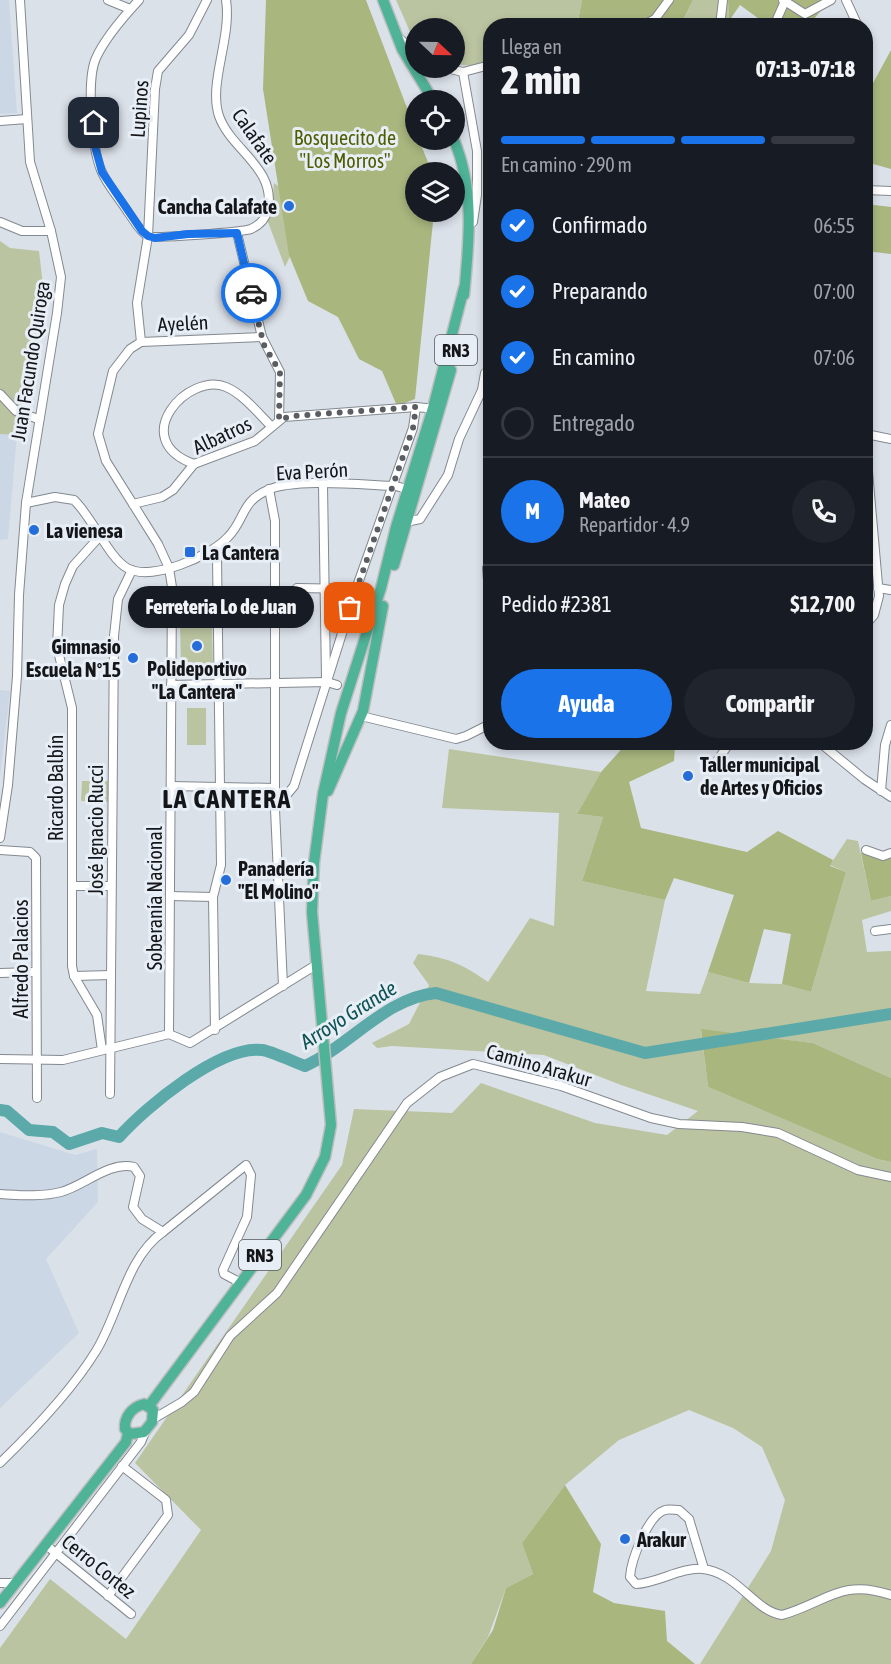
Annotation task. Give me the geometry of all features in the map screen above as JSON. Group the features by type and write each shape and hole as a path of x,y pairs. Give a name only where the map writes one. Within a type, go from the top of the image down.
{"highway":[{"path":"383,0 396,37 427,90"},
{"name":"RN3","path":"0,1603 126,1442 128,1433 124,1425 132,1410 140,1405 149,1406 239,1282 306,1195 321,1167 330,1136 329,1089 316,964 312,887 321,811 345,698 436,409 465,288 469,242 468,194 457,150"},
{"name":"RN3","path":"321,811 360,718 366,698 381,612 405,522 411,490"},
{"path":"351,677 363,674 370,681"},
{"path":"341,713 350,721 360,718"},
{"path":"128,1433 139,1435 146,1430 153,1419 153,1410 149,1406"}],"street":[{"name":"Juan Facundo Quiroga","path":"0,838 17,676 26,503 60,294 58,260 30,162 20,0"},
{"path":"108,0 130,9"},
{"path":"139,0 130,9 96,58 92,82 94,143 98,160 107,182 148,236 155,238 188,234 237,233 262,337 280,372 279,420"},
{"name":"Lupinos","path":"148,236 155,89 158,71 189,35 207,0"},
{"name":"Calafate","path":"226,0 227,31 215,103 223,125 268,184 269,198 264,219 250,229 237,233"},
{"path":"657,18 669,0"},
{"path":"721,18 723,0"},
{"path":"777,18 784,1 805,14 831,0"},
{"path":"846,0 854,18"},
{"path":"396,37 405,43"},
{"path":"465,71 483,67"},
{"path":"464,78 476,143 478,173 469,242"},
{"path":"0,121 27,119"},
{"path":"873,190 891,191"},
{"path":"0,222 22,231 51,231"},
{"path":"141,342 137,303 148,236"},
{"name":"Ayelén","path":"141,342 262,337"},
{"name":"Soberanía Nacional","path":"141,342 130,349 113,371 98,434 106,461 158,544 169,568 172,587 169,1034"},
{"path":"405,522 420,519 448,475 456,444 483,384"},
{"path":"194,464 170,450 163,435 166,418 175,404 185,395 207,385 226,387 235,392 271,426"},
{"path":"0,394 16,411 38,419"},
{"path":"275,809 294,786 356,589 413,428 416,407"},
{"name":"Albatros","path":"133,504 162,498 173,490 194,464 255,441 279,420 292,416 416,407 436,409"},
{"path":"873,435 891,439"},
{"name":"Eva Perón","path":"132,570 154,572 214,549 229,537 246,504 269,489 284,485 323,485 392,486 411,490"},
{"path":"323,485 327,682"},
{"path":"269,489 275,520 275,809 283,986"},
{"path":"26,503 55,497 74,500 121,563 132,570"},
{"path":"873,530 878,588 878,605 873,616"},
{"name":"Ricardo Balbín","path":"101,535 73,566 59,605 58,661 72,708 74,976 96,1015 102,1050"},
{"path":"214,549 217,557 221,865 213,897 215,1030"},
{"name":"José Ignacio Rucci","path":"110,1094 112,687 118,599 132,570"},
{"path":"297,588 356,589"},
{"path":"878,588 891,591"},
{"path":"337,685 351,677"},
{"path":"171,686 327,682 337,685 345,698"},
{"path":"366,698 376,718"},
{"path":"360,718 376,718 456,739 483,728"},
{"path":"881,791 885,745 891,725"},
{"path":"713,767 725,750"},
{"path":"829,750 891,797"},
{"path":"171,786 275,788"},
{"name":"Alfredo Palacios","path":"0,850 30,852 36,858 37,1098"},
{"path":"866,850 883,856 891,853"},
{"path":"72,886 111,886"},
{"path":"170,896 213,897"},
{"path":"875,931 891,929"},
{"path":"0,1059 37,1061 72,1058 169,1034 190,1043 215,1030 316,964"},
{"path":"0,973 35,972"},
{"path":"74,976 111,975"},
{"name":"Camino Arakur","path":"153,1419 194,1392 230,1336 277,1293 407,1103 440,1077 473,1064 561,1086 651,1118 679,1124 742,1127 778,1133 858,1170 891,1177"},
{"path":"0,1194 59,1193 120,1166 134,1167 140,1176 134,1207 142,1219 163,1232"},
{"path":"0,1463 88,1364 148,1245 243,1166 248,1167 251,1175 247,1217 223,1270 224,1274 239,1282"},
{"path":"0,1626 141,1442 146,1430"},
{"path":"108,1596 168,1515 166,1500 122,1466"},
{"path":"704,1569 689,1519 679,1510 665,1510 653,1519 638,1545 630,1576 636,1584 647,1584 664,1577 704,1569 732,1580 768,1610 782,1615 841,1590 868,1588 891,1594"},
{"name":"Cerro Cortez","path":"46,1545 131,1614"},
{"path":"0,1583 15,1583"}],"shaded area":[{"path":"0,0 9,0 17,113 0,114"},
{"path":"0,434 17,435 8,539 0,540"},
{"path":"0,690 10,691 0,777"},
{"path":"0,1132 75,1155 97,1149 98,1202 46,1259 79,1333 0,1408"}],"green space":[{"name":"Bosquecito de \"Los Morros\"","path":"266,0 366,0 405,103 405,150 423,150 428,162 405,162 405,222 433,222 415,399 397,406 382,371 359,359 338,317 308,301 289,255 263,89"},
{"path":"396,0 582,0 578,18 483,18 483,67 465,65 465,18 405,18 405,20"},
{"path":"582,0 693,0 684,18 579,18"},
{"path":"693,0 728,0 729,18 685,18"},
{"path":"728,0 824,0 828,2 815,18 758,18 740,5 729,18"},
{"path":"891,50 891,169 873,164 873,83"},
{"path":"274,183 284,190 294,248 285,267 268,222 272,209"},
{"path":"873,205 891,207 891,254 873,252"},
{"path":"0,241 10,248 39,251 46,312 17,435 0,434"},
{"name":"Polideportivo \"La Cantera\"","path":"180,624 212,626 213,667 181,667"},
{"path":"187,708 206,708 206,745 187,745"},
{"path":"449,749 601,772 577,814 603,817 582,881 665,900 646,991 700,994 708,972 749,983 782,984 811,992 846,872 830,865 847,839 858,841 871,901 891,896 891,911 862,920 867,952 891,951 891,1078 813,1043 701,1030 708,1087 877,1159 891,1162 891,1664 700,1664 771,1551 785,1500 762,1447 733,1428 689,1410 619,1440 565,1485 522,1543 533,1574 506,1588 488,1637 471,1664 0,1664 0,1648 50,1579 126,1639 201,1530 135,1463 342,1165 354,1109 452,1113 481,1083 595,1123 667,1135 698,1111 621,1085 544,1055 392,1046 377,1048 372,1043 409,1024 429,985 413,963 418,954 455,963 488,982 530,918 554,926 559,813 442,808"},
{"path":"621,750 675,750 674,761 629,782 641,828 747,852 778,831 833,860 830,866 846,872 811,992 782,984 791,934 764,929 749,983 708,972 734,895 674,878 665,900 582,881 603,817 577,814 601,772"},
{"path":"82,781 110,781 109,802 81,801"},
{"path":"891,851 891,896 871,901 861,853"},
{"path":"701,1029 813,1043 891,1078 891,1162 877,1159 708,1087"},
{"path":"565,1485 601,1544 593,1592 614,1603 665,1611 667,1641 695,1664 471,1664 493,1630 506,1588 533,1574 522,1543"}],"waterway":[{"name":"Arroyo Grande","path":"0,1110 7,1111 29,1130 53,1132 69,1144 102,1133 119,1137 147,1110 185,1080 226,1057 245,1051 262,1050 305,1066 400,1004 436,993 645,1053 891,1014"}],"way so far":[{"path":"251,293 264,345 280,372 279,420 292,416 416,407 413,428 350,608"}],"place":[{"name":"Cancha Calafate","path":"289,206"},
{"name":"La vienesa","path":"34,530"},
{"name":"La Cantera","path":"190,552"},
{"name":"Ferreteria Lo de Juan","path":"350,608"},
{"name":"Polideportivo \"La Cantera\"","path":"197,646"},
{"name":"Gimnasio Escuela N°15","path":"133,658"},
{"name":"Taller municipal de Artes y Oficios","path":"688,776"},
{"name":"Panadería \"El Molino\"","path":"226,880"},
{"name":"Arakur","path":"625,1539"}],"district":[{"name":"LA CANTERA","path":"227,799"}],"route":[{"path":"94,123 94,143 102,172 142,231 155,238 188,234 237,233 251,293"}]}
